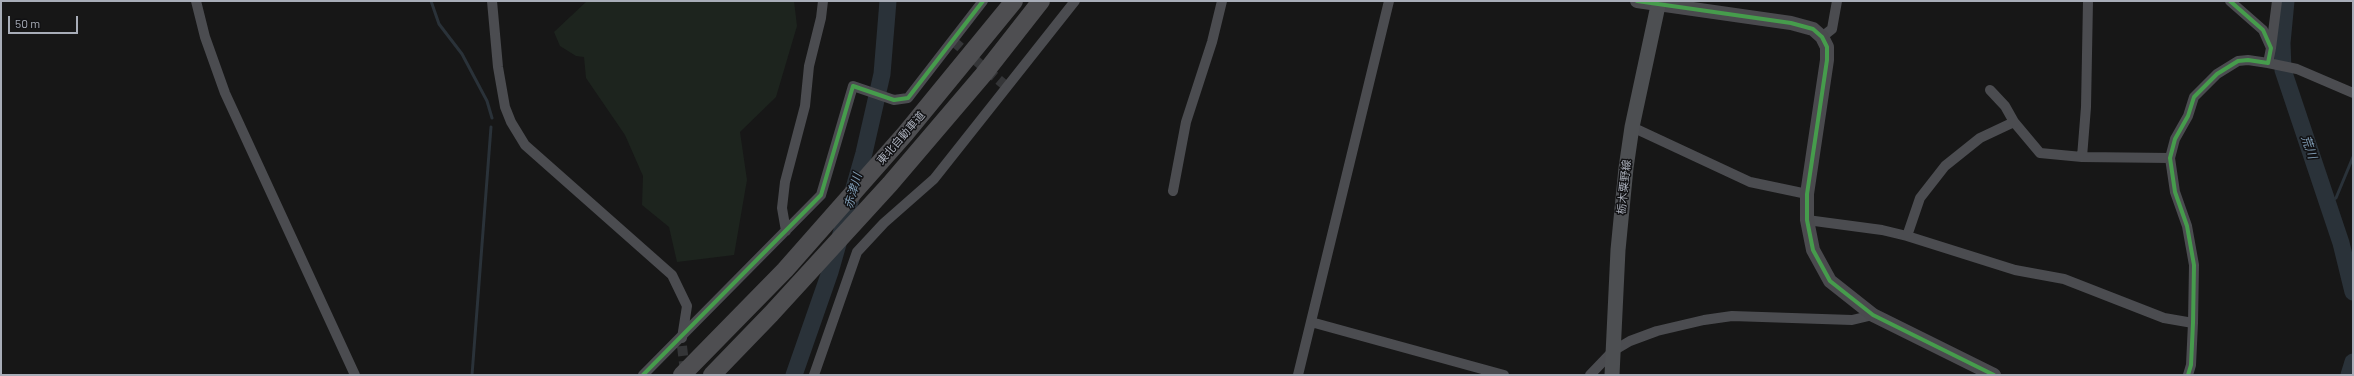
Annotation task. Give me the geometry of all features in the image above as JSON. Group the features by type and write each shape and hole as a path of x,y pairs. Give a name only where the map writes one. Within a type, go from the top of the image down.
{"highway":[{"name":"東北自動車道","path":"682,375 784,270 905,134 1014,1"},
{"name":"東北自動車道","path":"712,375 771,314 890,184 983,74 1041,1"}],"main road":[{"name":"栃木粟野線","path":"1612,375 1622,201 1632,127 1659,3"}],"street":[{"path":"196,1 205,37 225,93 355,375"},
{"path":"492,1 498,67 505,107 511,122 525,145 672,275 687,306 682,342"},
{"path":"786,231 782,208 785,182 804,106 809,66 821,18 823,1"},
{"path":"643,375 682,342 821,195 852,86 894,100 908,98 983,1"},
{"path":"814,375 857,252 884,223 934,179 1075,1"},
{"path":"1173,191 1186,122 1212,42 1222,1"},
{"path":"1298,375 1390,1"},
{"path":"1637,1 1659,3 1791,24 1813,29 1822,38 1827,47 1826,67 1806,194 1807,220 1813,250 1830,281 1873,315 1994,375"},
{"path":"1822,38 1832,29 1837,1"},
{"path":"2082,157 2086,107 2088,1"},
{"path":"2230,1 2263,30 2271,48"},
{"path":"2268,63 2277,1"},
{"path":"2188,375 2191,365 2194,323 2194,264 2187,226 2175,192 2170,158 2176,139 2188,116 2194,97 2217,74 2238,62 2248,60 2297,69 2353,93"},
{"path":"1990,90 2005,106 2014,122 2040,153 2082,157 2170,158"},
{"path":"1907,236 1920,198 1944,166 1980,138 2014,122"},
{"path":"1632,127 1750,182 1806,194"},
{"path":"1807,220 1882,230 1907,236 2015,270 2064,279 2164,318 2194,323"},
{"path":"1590,375 1613,351 1657,331 1732,316 1852,320 1873,315"},
{"path":"1311,322 1504,375"}],"shaded area":[{"path":"587,1 794,1 797,26 776,97 740,132 747,180 734,255 677,262 669,227 642,205 643,176 625,135 586,78 584,57 576,56 560,46 554,32"}],"waterway":[{"path":"431,1 439,24 462,54 487,101 492,118"},
{"name":"赤津川","path":"794,375 830,272 864,153 882,74 888,1"},
{"name":"荒川","path":"2286,1 2282,43 2283,70 2341,243 2353,292"},
{"path":"472,375 491,127"},
{"path":"2326,203 2336,198 2353,157"},
{"name":"荒川","path":"2349,375 2353,362"}],"tunnel":[{"path":"953,41 1007,87"},
{"path":"682,346 685,372"}],"cycle path":[{"path":"643,375 821,195 853,86 894,100 908,98 983,1"},
{"path":"1637,1 1791,23 1813,29 1822,37 1827,47 1827,60 1807,194 1807,220 1813,250 1830,281 1873,315 1994,375"},
{"path":"2188,375 2191,365 2194,265 2187,226 2175,192 2170,158 2175,139 2188,116 2194,97 2217,74 2238,61 2248,60 2268,63 2271,48 2263,30 2230,1"}]}
